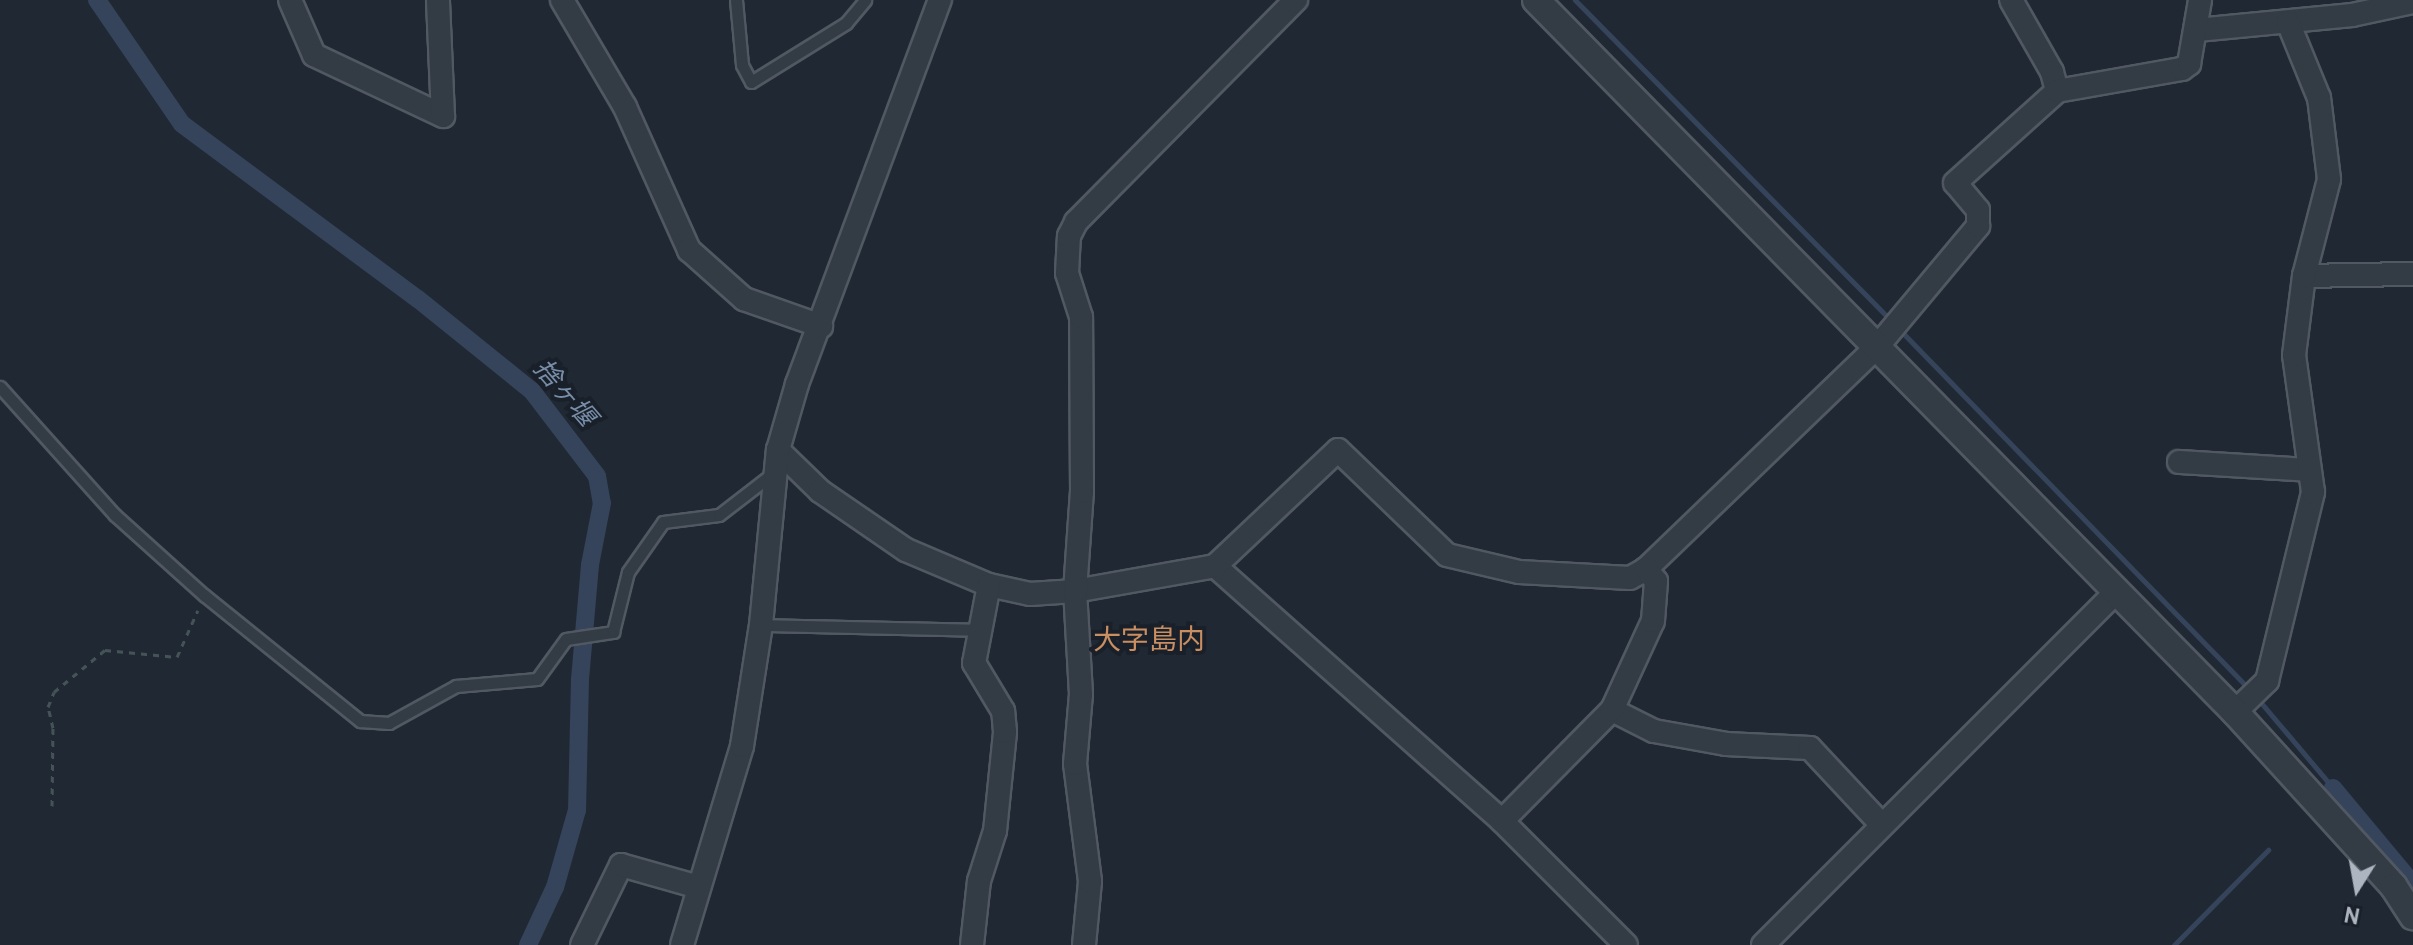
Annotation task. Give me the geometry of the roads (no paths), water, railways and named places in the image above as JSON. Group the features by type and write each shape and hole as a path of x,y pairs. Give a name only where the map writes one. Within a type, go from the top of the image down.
{"street":[{"path":"290,0 314,55 443,116 438,0"},
{"path":"562,0 625,107 689,250 744,299 821,326"},
{"path":"682,945 742,746 761,625 772,474 778,450 797,384 940,0"},
{"path":"1084,945 1090,881 1088,838 1077,796 1081,694 1075,591 1082,492 1081,317 1067,273 1069,236 1076,222 1296,0"},
{"path":"1536,0 2235,712 2394,887 2413,916"},
{"path":"2011,0 2052,72 2057,91"},
{"path":"778,450 820,491 906,550 989,585 1030,594 1075,591 1215,566 1338,450 1447,555 1519,572 1630,578 1646,569 1877,347 1978,226 1978,210 1955,183 2057,91 2182,69 2189,64 2200,0"},
{"path":"2197,30 2288,22 2413,2"},
{"path":"2235,712 2267,681 2313,492 2294,355 2304,276 2329,179 2319,98 2288,22"},
{"path":"2304,276 2413,274"},
{"path":"2179,462 2309,470"},
{"path":"1215,566 1502,821 1626,945"},
{"path":"1502,821 1612,710 1653,621 1656,581 1646,569"},
{"path":"972,945 979,881 995,831 1005,732 1003,711 974,663 989,585"},
{"path":"1763,945 2116,592"},
{"path":"1612,710 1654,731 1726,744 1810,748 1882,825"},
{"path":"582,945 621,865 699,887"}],"lane":[{"path":"736,0 742,65 751,82 846,23 865,0"},
{"path":"0,387 115,515 204,595 360,721 389,723 456,686 537,679 566,639 613,632 628,572 663,522 719,515 772,474"},
{"path":"761,625 981,630"}],"waterway":[{"name":"捨ヶ堰","path":"97,0 182,124 418,299 532,391 597,476 602,503 590,565 580,679 577,810 555,887 528,945"},
{"path":"1575,0 1891,321"},
{"path":"1898,328 2251,691"},
{"path":"2257,698 2333,788 2329,791"},
{"path":"2333,788 2413,884"},
{"path":"2174,945 2268,850"}],"district":[{"name":"大字島内","path":"1149,642"}]}
